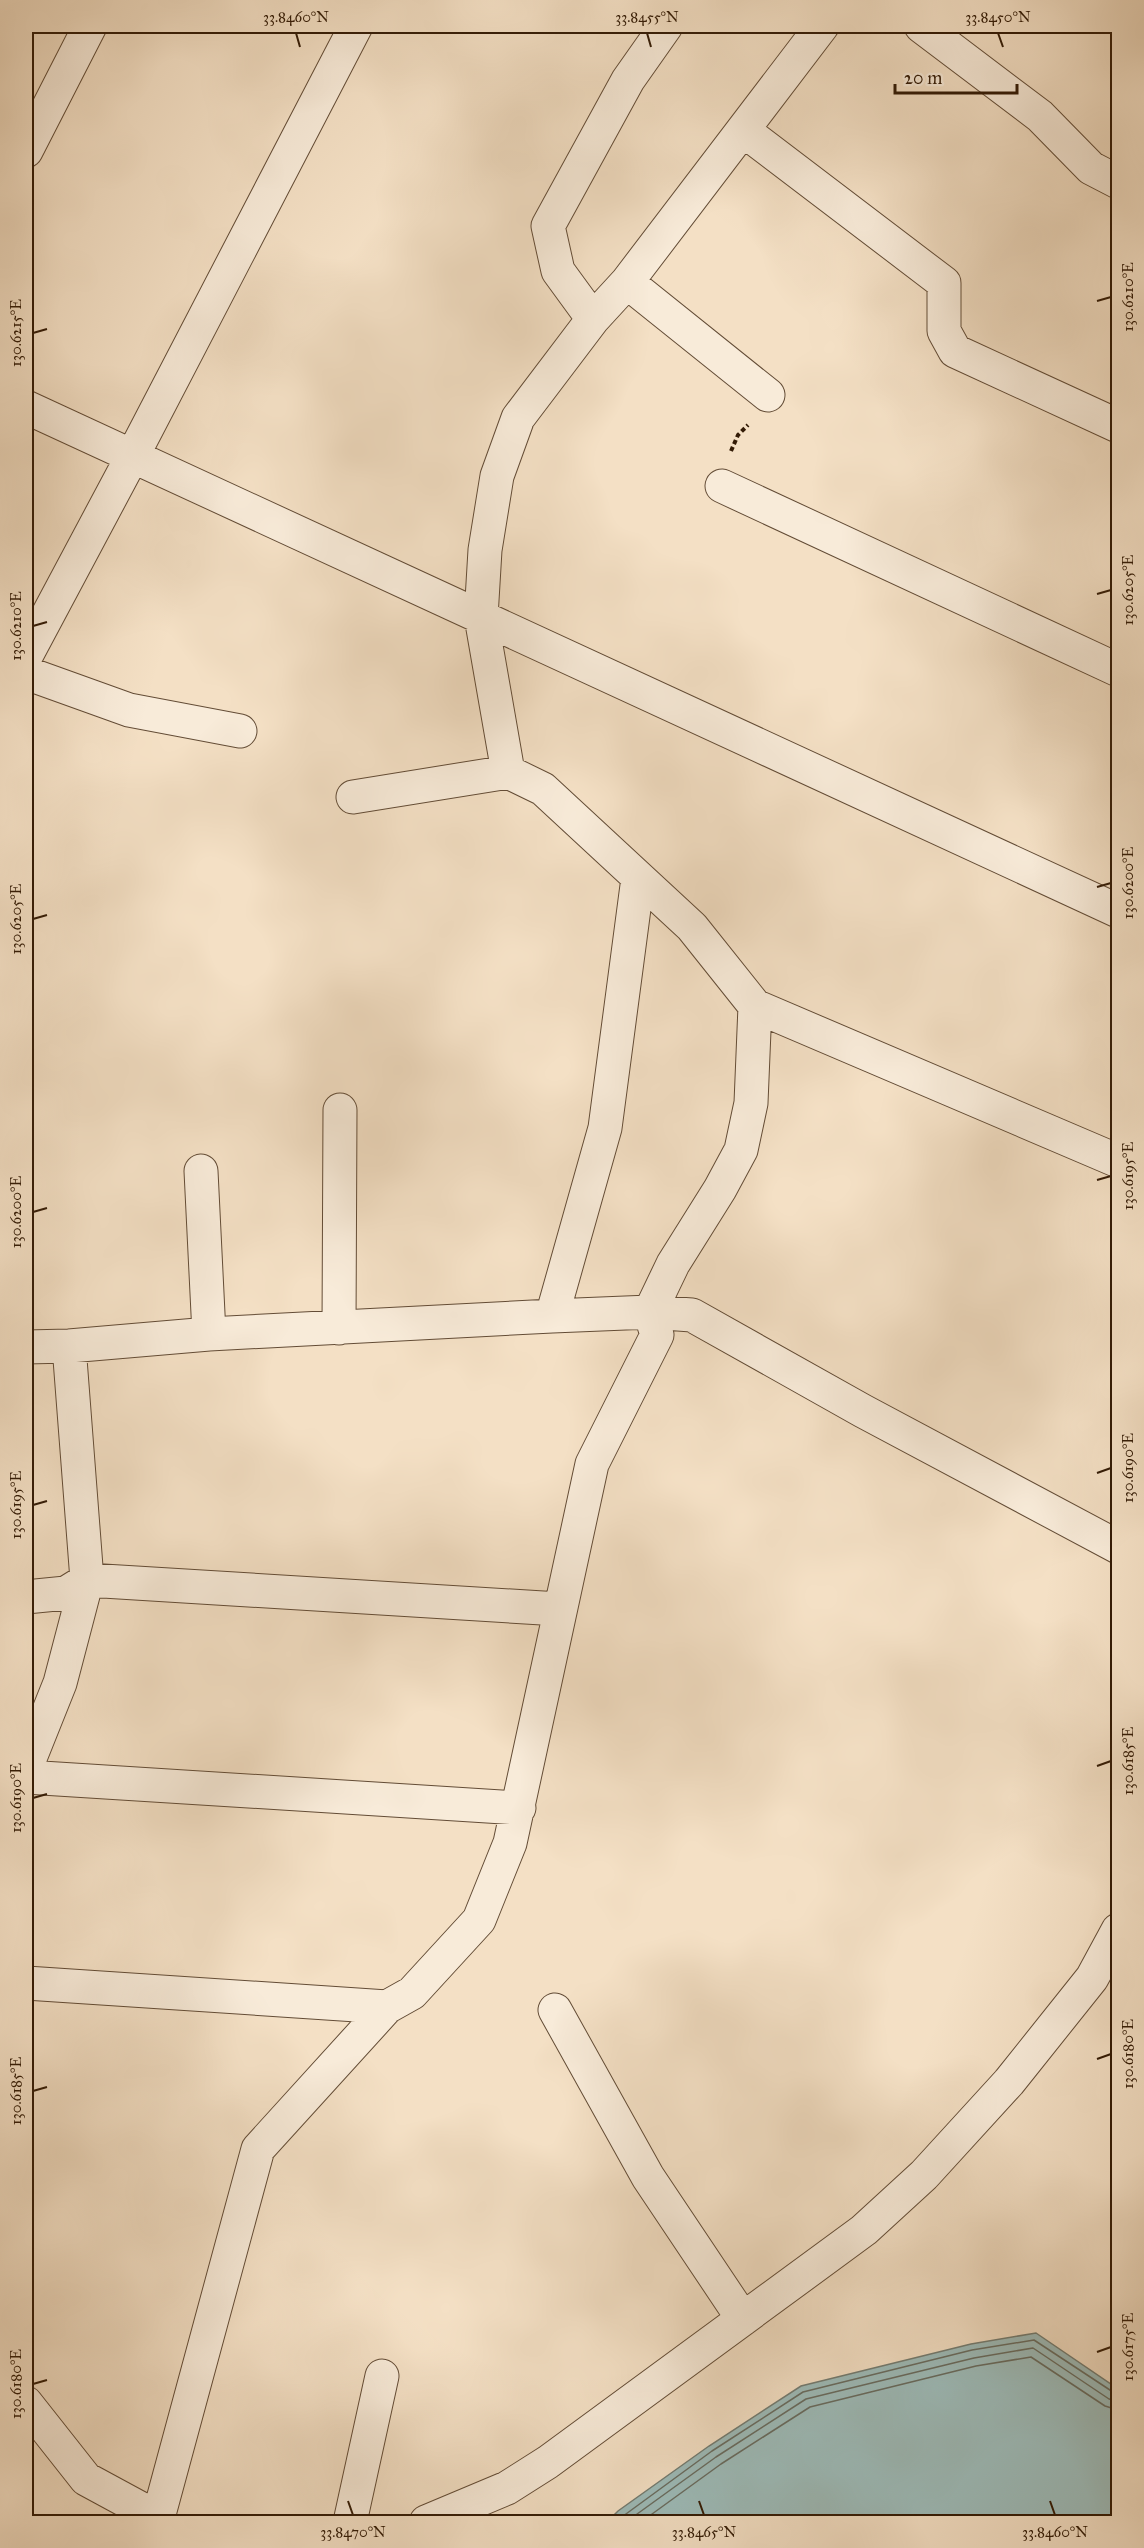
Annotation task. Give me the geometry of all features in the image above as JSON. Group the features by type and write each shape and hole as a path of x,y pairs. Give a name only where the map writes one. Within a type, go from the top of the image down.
{"street":[{"path":"26,151 90,26"},
{"path":"26,657 356,26"},
{"path":"593,319 558,271 548,226 628,80 666,26"},
{"path":"508,772 481,617 485,550 497,476 518,418 593,319 627,282 822,26"},
{"path":"921,26 1040,116 1091,168 1119,182"},
{"path":"743,130 944,283 944,331 955,351 1119,426"},
{"path":"627,282 768,394"},
{"path":"26,407 1119,911"},
{"path":"722,486 1119,670"},
{"path":"26,673 129,710 240,731"},
{"path":"353,797 508,772 543,789 692,927 755,1006 1119,1161"},
{"path":"552,1316 605,1128 638,878"},
{"path":"26,2403 86,2479 160,2520 258,2149 387,2007 412,1993 479,1920 510,1843 519,1808 559,1609 592,1464 657,1335 650,1312 673,1264 720,1190 741,1150 751,1103 755,1006"},
{"path":"339,1328 340,1110"},
{"path":"201,1171 209,1334"},
{"path":"26,1347 69,1346 209,1334 552,1316 650,1312 692,1315 863,1411 1119,1547"},
{"path":"26,1767 60,1683 87,1581 69,1346"},
{"path":"26,1597 66,1593 87,1581 559,1609"},
{"path":"26,1777 519,1808"},
{"path":"429,2522 507,2488 548,2462 864,2230 924,2175 1009,2082 1092,1978 1119,1930"},
{"path":"26,1983 387,2007"},
{"path":"555,2010 648,2177 743,2319"},
{"path":"350,2523 382,2376"}],"path":[{"path":"722,486 727,462 738,435 755,417 768,394"}],"water":[{"path":"1036,2333 1118,2389 1118,2522 607,2522 618,2511 709,2446 801,2386 971,2344"}]}
